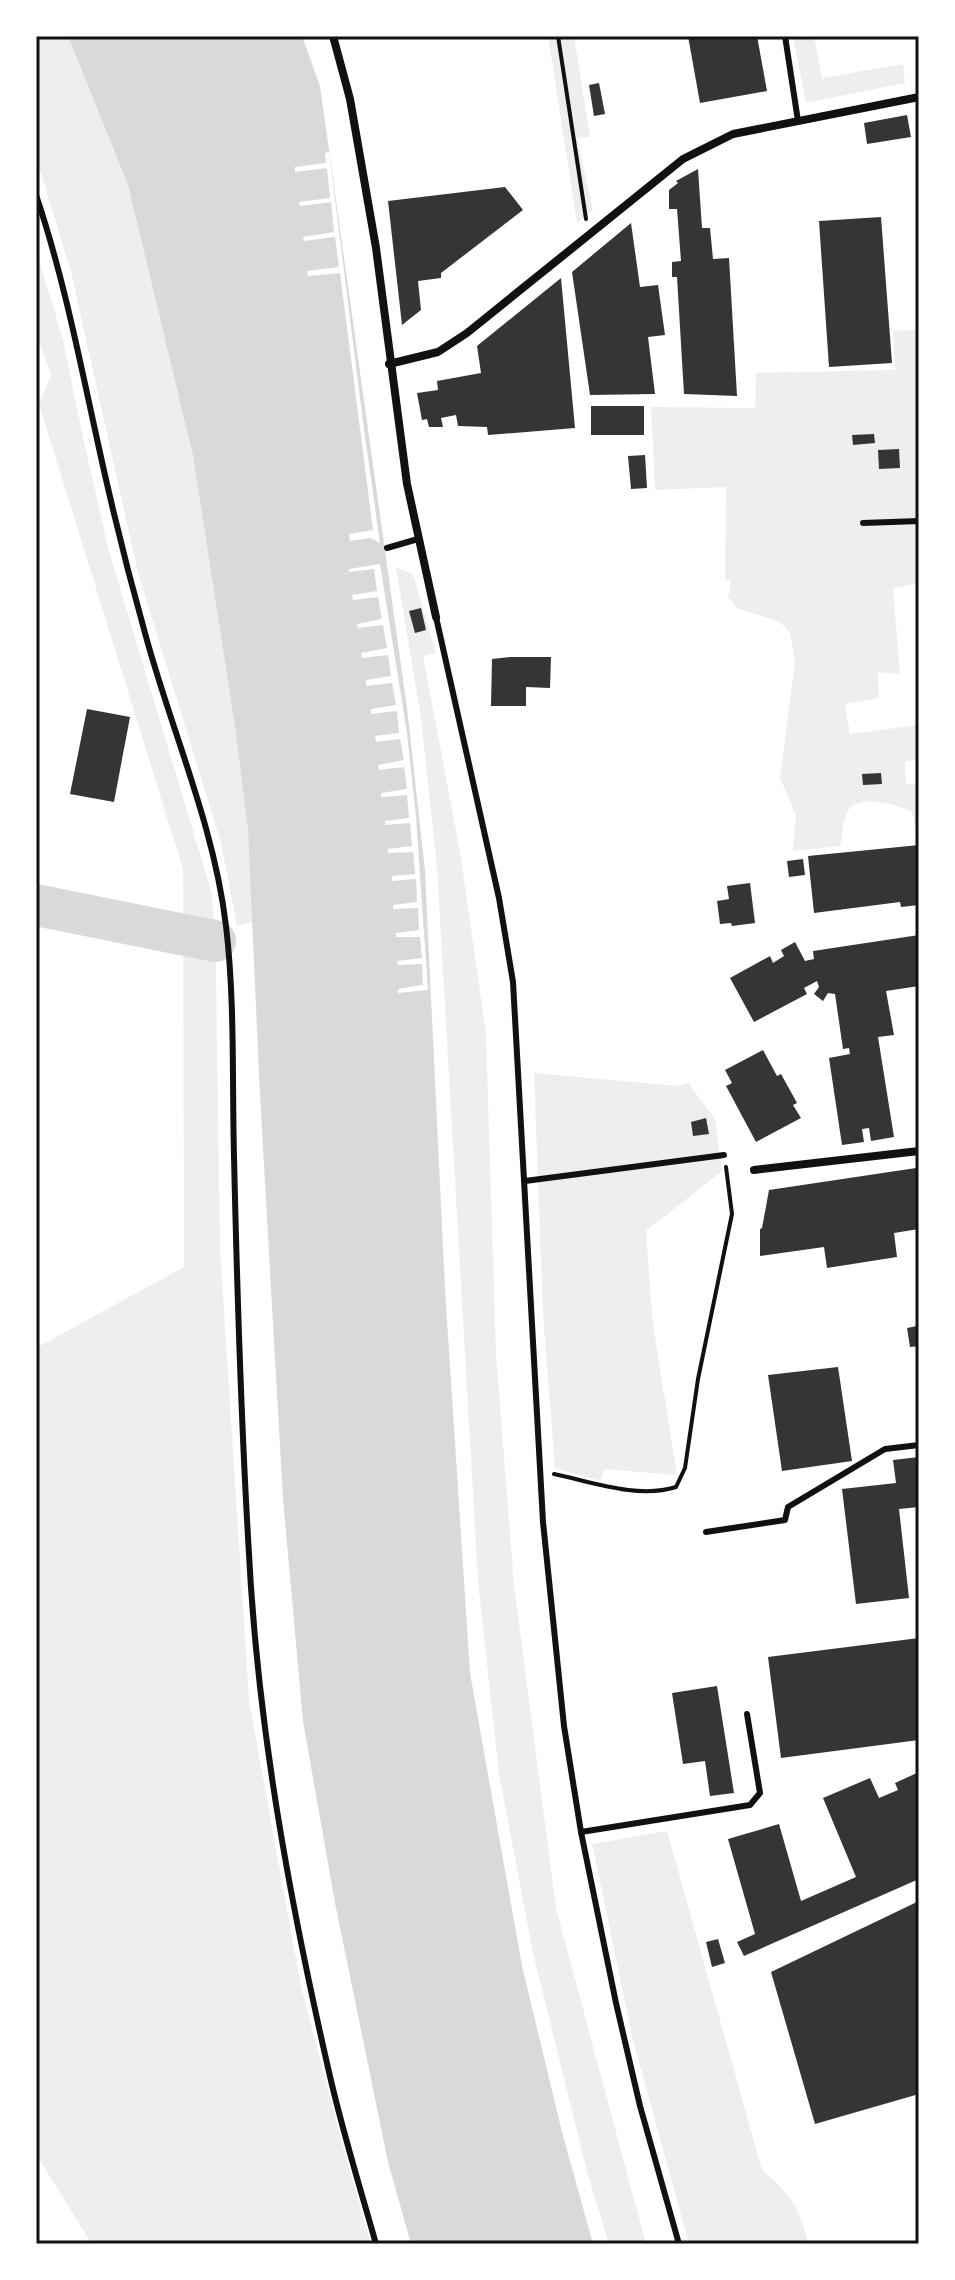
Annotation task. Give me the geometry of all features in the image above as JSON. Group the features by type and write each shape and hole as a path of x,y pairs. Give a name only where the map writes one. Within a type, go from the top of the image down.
{"street":[{"path":"333,36 347,86 376,248 405,470 436,617"},
{"path":"389,364 438,352 467,333 683,159 711,143 733,134 919,97"},
{"path":"754,1170 919,1151"}],"lane":[{"path":"785,36 798,121"},
{"path":"36,195 54,248 108,490 146,638 196,793 221,891 229,961 238,1321 257,1660 284,1848 309,1977 330,2076 376,2244"},
{"path":"863,523 919,521"},
{"path":"387,548 418,539"},
{"path":"436,617 499,898 513,982 539,1471 558,1675 581,1832 619,2018 679,2244"},
{"path":"525,1181 724,1155"},
{"path":"706,1532 785,1520 788,1507 885,1449 919,1445"},
{"path":"581,1832 750,1805 760,1793 747,1714"}],"path":[{"path":"558,36 584,217 594,229"},
{"path":"539,1471 599,1484 659,1492 676,1487 685,1468 698,1379 732,1214 724,1155"}],"shaded area":[{"path":"36,36 68,36 128,185 193,456 235,727 248,831 254,922 237,926 221,843 138,573 71,272 36,157"},
{"path":"68,36 302,36 320,86 407,708 425,871 445,1289 470,1673 522,1966 593,2244 411,2244 388,2162 335,1903 303,1721 283,1499 248,831 235,727 193,456 128,185"},
{"path":"548,36 574,36 590,137 577,138 593,210 577,223"},
{"path":"793,36 814,36 822,78 903,64 905,83 806,103"},
{"path":"36,251 63,339 109,551 212,894 220,1248 249,1700 301,1987 371,2244 92,2244 36,2154 36,1348 184,1267 183,869 39,404 51,375 36,333"},
{"path":"919,330 919,583 893,588 900,674 878,672 879,698 845,704 850,734 919,725 919,759 905,762 906,784 919,784 919,831 916,832 912,812 889,804 863,802 848,811 840,846 793,851 796,815 780,778 795,661 790,633 780,622 737,608 728,597 731,581 725,580 726,487 655,490 651,407 755,408 756,373 895,370 893,331"},
{"path":"396,568 413,574 436,653 423,656 460,852 486,1034 496,1353 514,1585 556,1908 646,2244 609,2244 587,2172 533,1953 499,1774 478,1581 437,867 421,718"},
{"path":"534,1073 679,1086 688,1083 715,1119 722,1171 646,1231 653,1325 677,1475 604,1469 601,1481 555,1468 543,1315"},
{"path":"667,1831 762,2170 793,2202 809,2244 689,2244 633,2040 592,1844"}],"pier":[{"path":"329,152 380,543 370,538 350,541 349,534 373,530 340,273 308,276 307,271 339,267 335,237 304,241 303,237 334,232 331,202 300,206 299,202 330,198 327,168 295,172 295,167 326,163 325,153"},
{"path":"380,564 407,733 428,990 398,993 398,989 423,985 422,964 398,965 397,961 422,958 420,937 396,937 396,933 419,930 418,908 393,909 393,905 417,902 416,879 392,881 392,876 415,874 413,852 388,853 388,849 412,846 410,823 385,825 385,821 409,818 407,795 381,797 381,793 407,789 404,767 379,770 378,765 404,760 400,739 376,742 375,736 399,733 397,711 371,714 371,709 396,705 392,683 366,686 366,680 391,676 388,655 362,658 361,653 387,648 383,625 358,628 357,624 382,619 378,597 353,600 352,595 377,591 374,569 349,572 349,569"}],"building":[{"path":"688,36 757,36 767,91 700,103"},
{"path":"599,83 605,114 594,116 589,85"},
{"path":"907,115 911,137 867,144 864,123"},
{"path":"698,169 702,228 710,228 713,259 729,258 737,396 684,394 677,277 672,277 672,262 681,261 677,209 669,209 669,190 678,183 676,181"},
{"path":"505,187 523,210 441,273 441,278 418,281 421,310 402,325 388,201"},
{"path":"881,217 892,363 829,367 819,221"},
{"path":"631,223 640,287 658,285 665,335 648,337 655,394 590,395 572,272"},
{"path":"561,278 575,428 488,435 487,427 458,426 456,415 441,418 443,427 429,427 427,419 422,420 417,393 438,390 437,381 481,373 477,346"},
{"path":"591,406 644,406 644,435 591,435"},
{"path":"874,434 875,443 853,445 852,435"},
{"path":"899,449 900,468 879,469 878,450"},
{"path":"645,455 647,488 631,489 628,456"},
{"path":"421,608 426,630 415,633 409,611"},
{"path":"551,657 550,688 526,687 526,706 491,706 492,659"},
{"path":"87,709 130,717 114,802 70,794"},
{"path":"881,773 882,784 863,785 862,774"},
{"path":"919,845 919,905 901,907 900,902 814,913 808,856"},
{"path":"803,859 805,875 789,877 787,861"},
{"path":"750,883 755,923 720,924 717,901 729,899 727,886"},
{"path":"919,935 919,986 886,991 894,1035 878,1037 894,1137 871,1141 869,1128 862,1129 864,1142 842,1145 829,1058 850,1054 849,1048 843,1049 835,994 828,993 823,1001 814,994 819,987 817,981 804,988 807,994 754,1022 730,978 770,956 773,963 784,956 781,950 795,942 805,961 814,959 813,951"},
{"path":"763,1050 777,1076 781,1074 797,1103 793,1105 801,1118 756,1142 726,1086 732,1083 725,1070"},
{"path":"706,1118 709,1134 693,1136 691,1122"},
{"path":"916,1168 919,1173 919,1229 894,1233 897,1257 827,1268 824,1247 760,1256 760,1229 769,1190"},
{"path":"917,1326 919,1346 910,1347 907,1328"},
{"path":"838,1367 852,1461 782,1471 768,1375"},
{"path":"919,1457 919,1507 899,1509 909,1598 856,1604 842,1489 896,1483 893,1460"},
{"path":"919,1638 919,1740 781,1758 768,1657"},
{"path":"717,1686 734,1793 710,1796 705,1761 683,1764 672,1693"},
{"path":"919,1772 919,1879 744,1956 737,1942 755,1934 728,1839 779,1824 801,1901 856,1877 823,1798 870,1778 879,1798 898,1790 895,1783"},
{"path":"919,1901 919,2094 815,2124 771,1972"},
{"path":"718,1939 725,1963 712,1967 706,1942"}],"waterway":[{"path":"36,905 215,941"}]}
